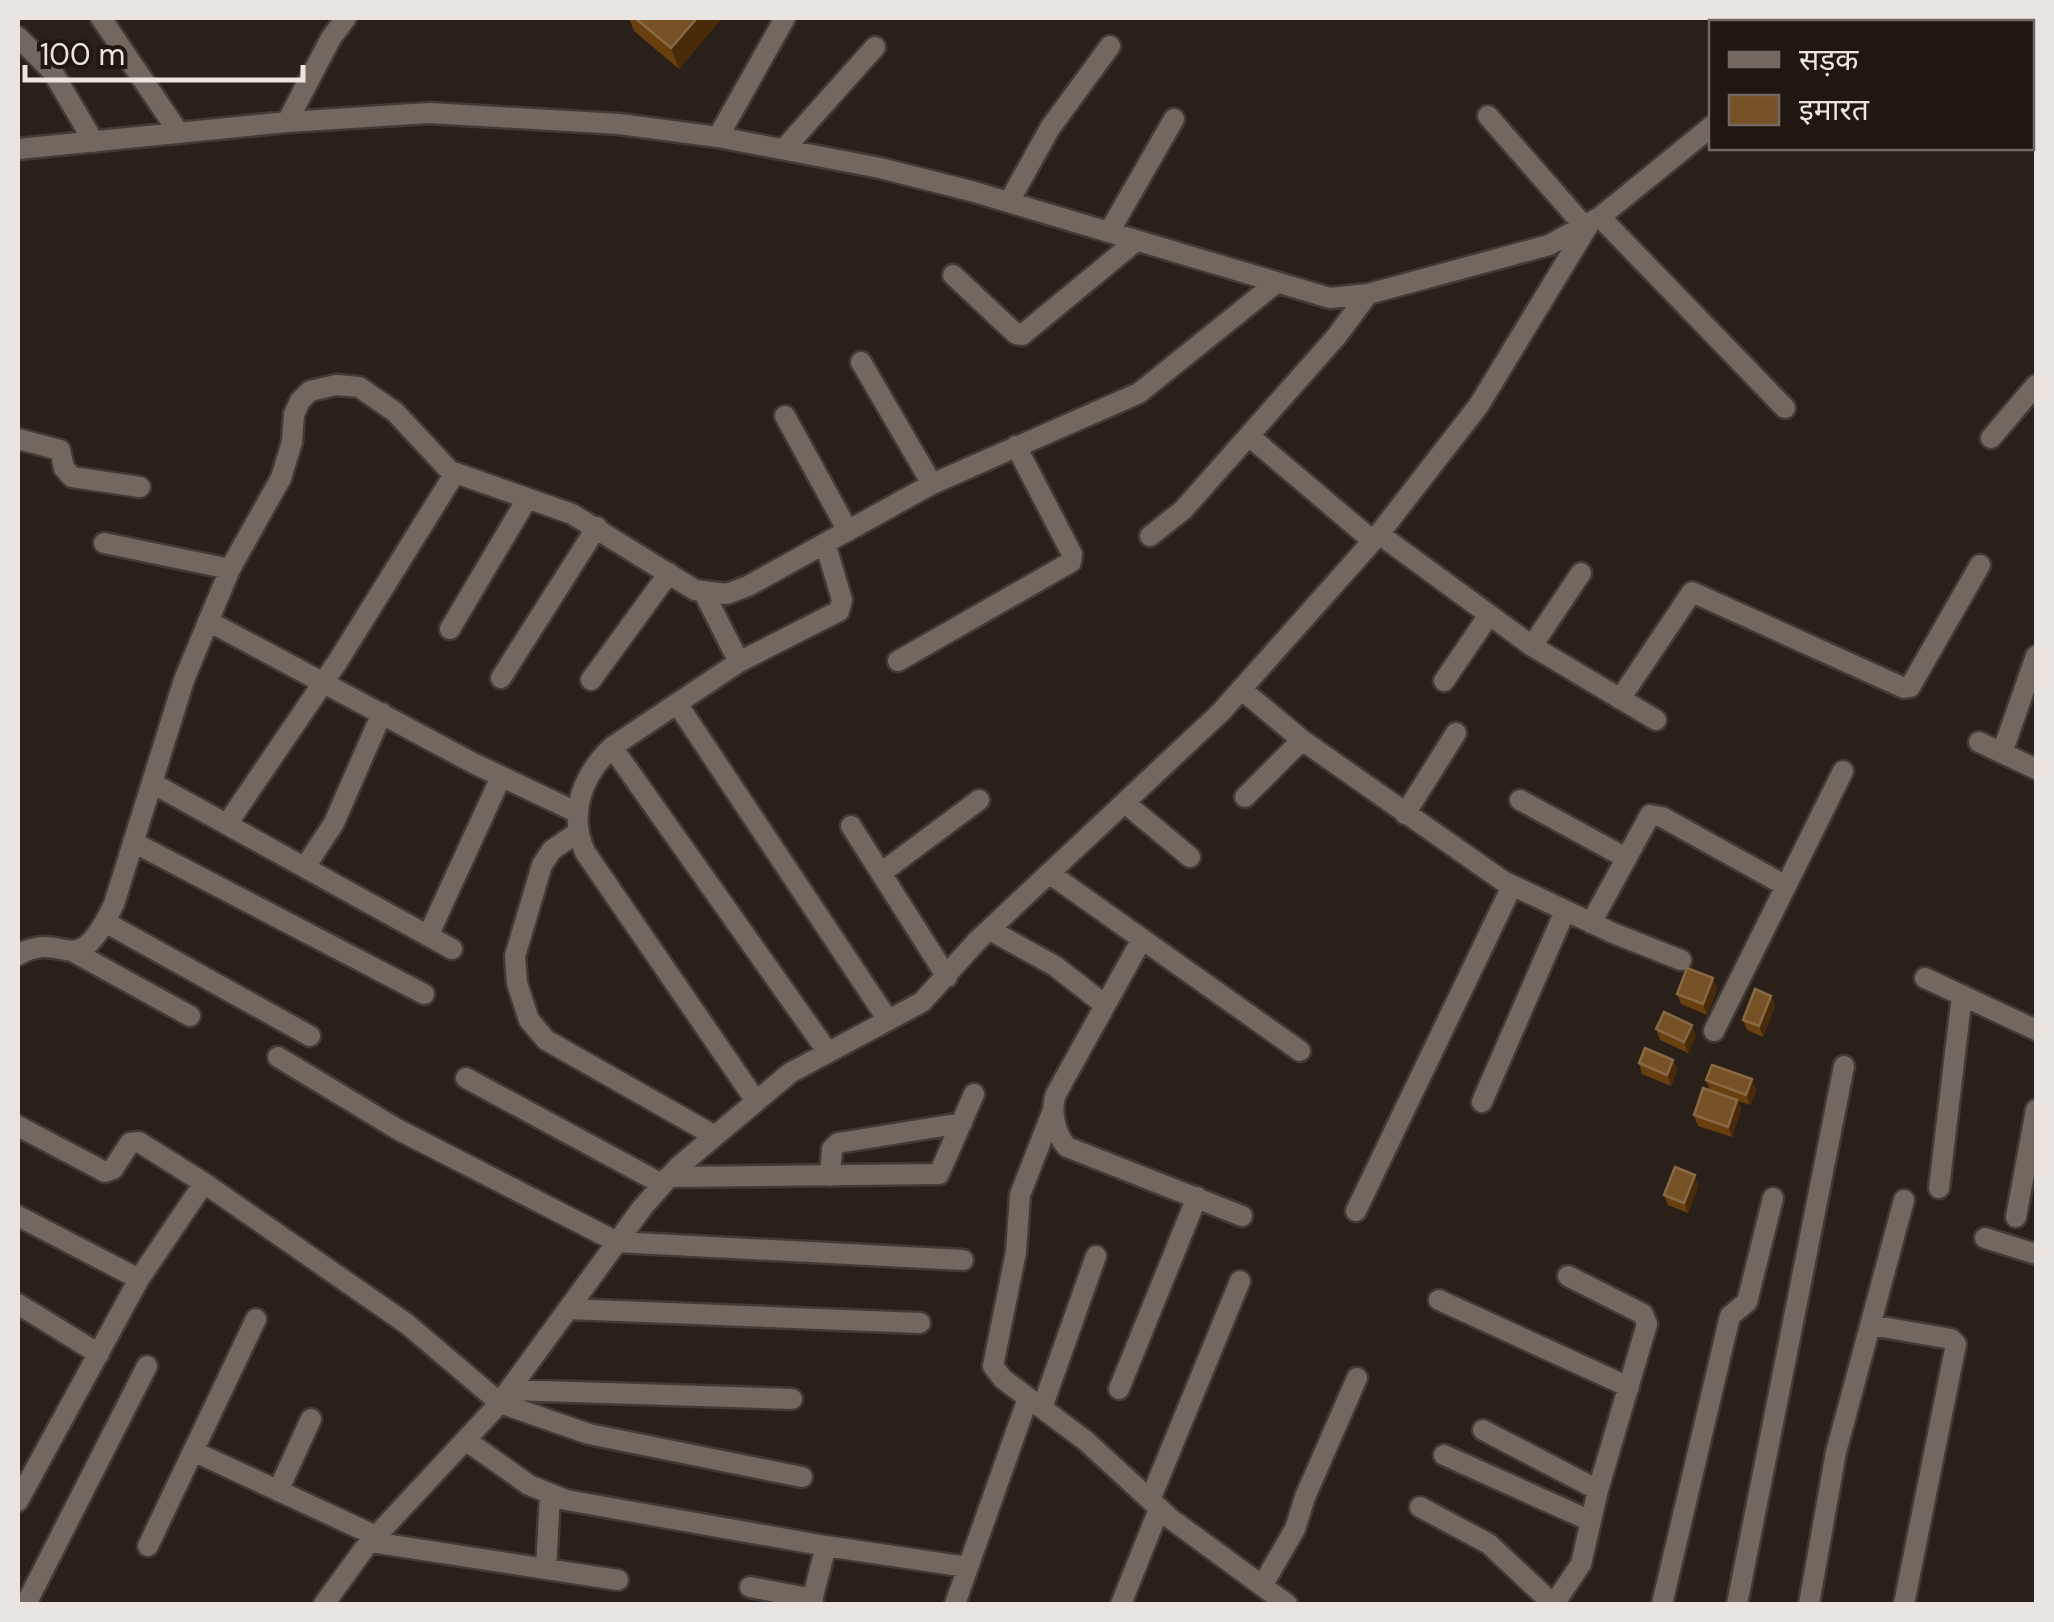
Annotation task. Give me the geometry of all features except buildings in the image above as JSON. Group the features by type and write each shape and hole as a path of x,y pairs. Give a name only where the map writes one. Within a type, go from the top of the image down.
{"street":[{"path":"101,18 179,133"},
{"path":"287,122 331,38 346,18"},
{"path":"718,137 785,18"},
{"path":"18,37 52,71 94,142"},
{"path":"1009,202 1050,128 1110,46"},
{"path":"784,150 875,48"},
{"path":"18,149 287,122 447,112 619,124 718,137 880,168 1009,202 1330,298 1368,294 1525,253 1591,223 1709,128"},
{"path":"1488,116 1591,223 1785,408"},
{"path":"1110,232 1174,118"},
{"path":"324,1604 373,1539 468,1441 505,1396 665,1181 790,1073 922,1002 990,930 1241,689 1376,537 1492,386 1591,223"},
{"path":"954,276 1016,334 1022,335 1136,240"},
{"path":"74,952 88,946 105,922 184,680 230,569 288,462 294,414 310,391 336,385 369,392 395,412 454,473 572,514 704,593 727,594 932,484 1139,393 1276,283"},
{"path":"1150,536 1183,510 1336,337 1368,294"},
{"path":"860,362 932,484"},
{"path":"1991,438 2036,384"},
{"path":"785,416 848,531"},
{"path":"1249,436 1376,537 1532,646 1656,720"},
{"path":"18,439 60,450 64,468 72,477 140,487"},
{"path":"898,661 1071,562 1072,554 1016,446"},
{"path":"227,824 324,682 454,473"},
{"path":"450,629 527,499"},
{"path":"500,678 597,527"},
{"path":"104,542 230,569"},
{"path":"756,1101 585,852 577,823 578,802 598,763 612,747 739,662 839,611 842,600 825,544"},
{"path":"1620,699 1692,592 1904,688 1910,687 1980,565"},
{"path":"1532,646 1580,573"},
{"path":"591,680 669,574"},
{"path":"704,593 739,662"},
{"path":"1444,682 1489,615"},
{"path":"208,621 502,777 577,823"},
{"path":"2002,753 2036,656"},
{"path":"1241,689 1302,740 1512,886 1681,960"},
{"path":"678,704 888,1020"},
{"path":"305,867 334,823 382,713"},
{"path":"1405,814 1456,732"},
{"path":"1245,797 1302,740"},
{"path":"1978,742 2036,769"},
{"path":"612,747 827,1052"},
{"path":"1714,1032 1843,772"},
{"path":"428,936 502,777"},
{"path":"152,782 452,949"},
{"path":"880,873 979,800"},
{"path":"1520,800 1626,858"},
{"path":"1125,803 1190,857"},
{"path":"1592,923 1646,819 1656,814 1786,886"},
{"path":"577,823 542,865 515,956 514,971 528,1020 546,1040 715,1136"},
{"path":"851,826 947,977"},
{"path":"133,842 424,994"},
{"path":"1050,873 1300,1051"},
{"path":"1356,1211 1512,886"},
{"path":"1482,1102 1565,911"},
{"path":"105,922 310,1036"},
{"path":"990,930 1055,966 1105,1005"},
{"path":"18,933 44,948"},
{"path":"1142,939 1056,1094 1020,1195 1014,1263 993,1356 996,1373 1086,1441 1154,1505 1286,1604"},
{"path":"18,955 34,948 74,952 190,1016"},
{"path":"1925,978 2036,1030"},
{"path":"1940,1188 1962,995"},
{"path":"278,1057 397,1128 618,1242 963,1260"},
{"path":"1737,1604 1844,1066"},
{"path":"466,1078 665,1181 938,1174 974,1094"},
{"path":"1053,1110 1058,1132 1067,1147 1242,1216"},
{"path":"2016,1217 2036,1110"},
{"path":"830,1176 832,1149 838,1144 962,1124"},
{"path":"18,1126 106,1172 114,1170 130,1144 139,1142 204,1183 505,1396 589,1434 802,1477"},
{"path":"18,1501 139,1279 204,1183"},
{"path":"1119,1390 1197,1196"},
{"path":"1662,1604 1730,1316 1746,1302 1773,1198"},
{"path":"1809,1604 1836,1452 1904,1200"},
{"path":"18,1216 139,1279"},
{"path":"1985,1238 2036,1254"},
{"path":"955,1604 967,1566 1096,1256"},
{"path":"1420,1507 1490,1544 1554,1604 1581,1564 1598,1490 1647,1324 1643,1314 1568,1276"},
{"path":"1121,1604 1154,1505 1240,1281"},
{"path":"1439,1300 1628,1387"},
{"path":"18,1304 99,1354"},
{"path":"568,1309 920,1323"},
{"path":"148,1546 256,1319"},
{"path":"1871,1324 1951,1339 1956,1344 1904,1604"},
{"path":"30,1600 147,1366"},
{"path":"1262,1586 1295,1529 1305,1496 1357,1378"},
{"path":"505,1396 792,1399"},
{"path":"278,1491 311,1419"},
{"path":"1482,1430 1598,1490"},
{"path":"468,1441 530,1485 550,1494 826,1546 967,1566"},
{"path":"195,1452 373,1539 618,1580"},
{"path":"1444,1454 1591,1522"},
{"path":"546,1569 550,1494"},
{"path":"750,1587 812,1602 826,1546"}]}
